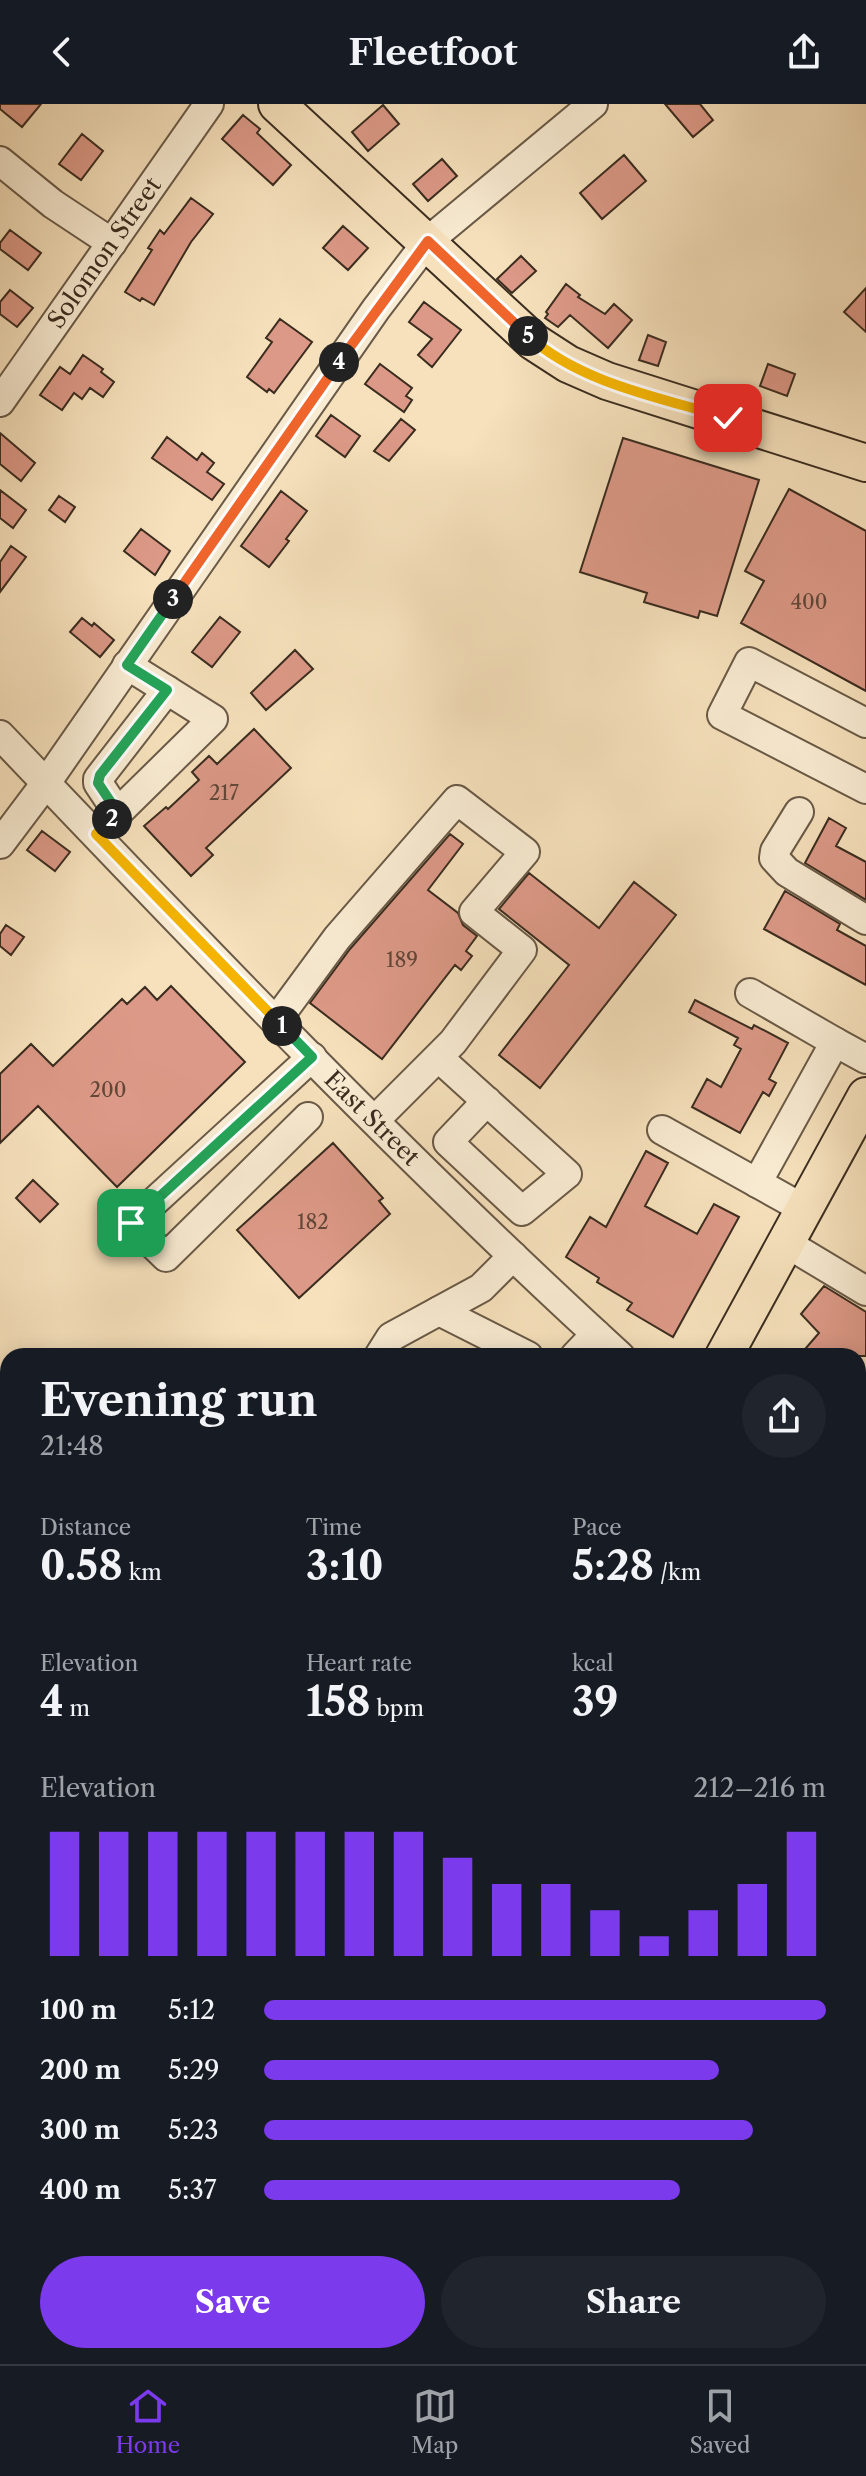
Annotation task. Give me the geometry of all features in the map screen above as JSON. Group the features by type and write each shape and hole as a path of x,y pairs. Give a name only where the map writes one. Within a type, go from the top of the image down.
{"main road":[{"path":"292,109 534,342 568,364 607,381 866,463"},
{"path":"728,1348 804,1209 862,1114"}],"street":[{"name":"Solomon Street","path":"0,402 209,104"},
{"path":"0,844 46,783 376,309 428,241 593,104"},
{"path":"0,161 53,204 112,243"},
{"path":"866,723 749,662 722,715 866,789"},
{"path":"96,834 213,722 210,716 127,665"},
{"path":"118,813 98,779 167,690"},
{"name":"East Street","path":"0,735 312,1057 513,1256 611,1348"},
{"path":"279,1022 284,1010 337,938 457,800 525,852 474,912 522,950 439,1058 375,1120"},
{"path":"799,812 775,851 774,858 787,872 866,920"},
{"path":"750,993 866,1059"},
{"path":"757,1183 835,1042"},
{"path":"308,1117 166,1257 131,1223 312,1057"},
{"path":"439,1058 487,1101"},
{"path":"662,1130 804,1209"},
{"path":"786,1243 866,1291"},
{"path":"384,1348 391,1337 481,1288 513,1256"},
{"path":"439,1311 512,1348"},
{"path":"583,1348 596,1334"}],"building":[{"path":"0,104 41,104 22,127 0,109"},
{"path":"665,104 700,104 713,120 693,137"},
{"path":"383,105 399,124 368,151 352,132"},
{"path":"243,115 260,129 257,133 291,165 273,185 222,139"},
{"path":"82,134 103,151 81,180 59,164"},
{"path":"624,155 646,181 602,219 580,193"},
{"path":"442,159 457,176 428,201 413,184"},
{"path":"191,198 213,214 191,242 154,305 142,298 140,301 125,292 152,250 148,248 160,230 164,234"},
{"path":"343,226 368,248 348,270 323,248"},
{"path":"10,230 41,253 28,270 0,249 0,243"},
{"path":"521,256 536,271 512,293 497,279"},
{"path":"566,284 580,295 578,297 605,314 614,304 632,320 608,348 570,315 558,327 545,318"},
{"path":"866,288 866,332 844,312"},
{"path":"10,290 33,308 17,327 0,314 0,302"},
{"path":"424,302 461,330 432,367 418,355 432,339 409,322"},
{"path":"280,319 312,342 274,393 269,389 267,392 247,377 272,342 266,338"},
{"path":"648,335 666,342 658,366 639,360"},
{"path":"83,355 103,369 101,372 114,382 103,397 90,388 82,399 74,393 62,410 40,395 60,367 70,374"},
{"path":"380,364 412,388 406,396 412,400 404,412 365,384"},
{"path":"768,364 795,374 787,396 760,386"},
{"path":"331,415 360,436 345,457 316,436"},
{"path":"401,419 415,430 389,461 374,451"},
{"path":"0,433 35,463 21,481 0,464"},
{"path":"167,437 197,460 202,453 214,463 207,472 224,484 212,500 152,458"},
{"path":"623,438 759,480 717,616 700,611 698,618 644,602 647,593 580,572"},
{"path":"789,489 866,531 866,691 741,623 764,581 745,571"},
{"path":"0,490 26,510 13,528 0,518"},
{"path":"281,491 307,511 269,567 241,546"},
{"path":"59,496 75,507 65,522 49,510"},
{"path":"141,529 170,551 155,575 124,551"},
{"path":"11,546 26,557 0,592 0,562"},
{"path":"220,617 240,632 212,667 192,652"},
{"path":"82,618 92,626 94,623 114,640 100,657 70,632"},
{"path":"295,650 313,669 266,710 251,693"},
{"path":"254,729 291,768 206,848 213,855 191,876 144,826 199,780 192,772 209,756 217,764"},
{"path":"829,818 846,828 836,846 866,862 866,900 805,863"},
{"path":"42,831 70,852 55,871 27,850"},
{"path":"450,834 463,844 428,890 458,913 463,925 477,936 466,951 472,956 461,970 455,965 382,1059 310,1003 350,949"},
{"path":"529,873 599,928 634,882 676,915 540,1088 499,1055 569,965 499,909"},
{"path":"785,891 840,924 837,930 866,946 866,985 764,929"},
{"path":"6,925 24,937 11,955 0,946 0,934"},
{"path":"171,986 245,1062 117,1187 38,1106 0,1143 0,1074 31,1044 53,1066 122,999 127,1004 145,987 157,1000"},
{"path":"695,1000 752,1029 754,1025 788,1043 769,1079 776,1083 769,1096 763,1092 740,1133 692,1107 707,1079 721,1087 741,1049 734,1045 738,1038 689,1012"},
{"path":"333,1143 383,1198 379,1201 390,1214 299,1298 237,1230"},
{"path":"646,1151 668,1163 645,1206 697,1234 714,1204 739,1217 673,1337 627,1310 632,1303 597,1282 599,1278 566,1257 590,1217 606,1227"},
{"path":"33,1180 58,1204 40,1222 16,1198"},
{"path":"824,1286 866,1312 866,1348 806,1348 819,1333 801,1314"}],"route":[{"path":"131,1223 312,1057 96,834 118,813 98,779 167,690 127,665 376,309 428,241 534,342 568,364 607,381 728,418"}]}
